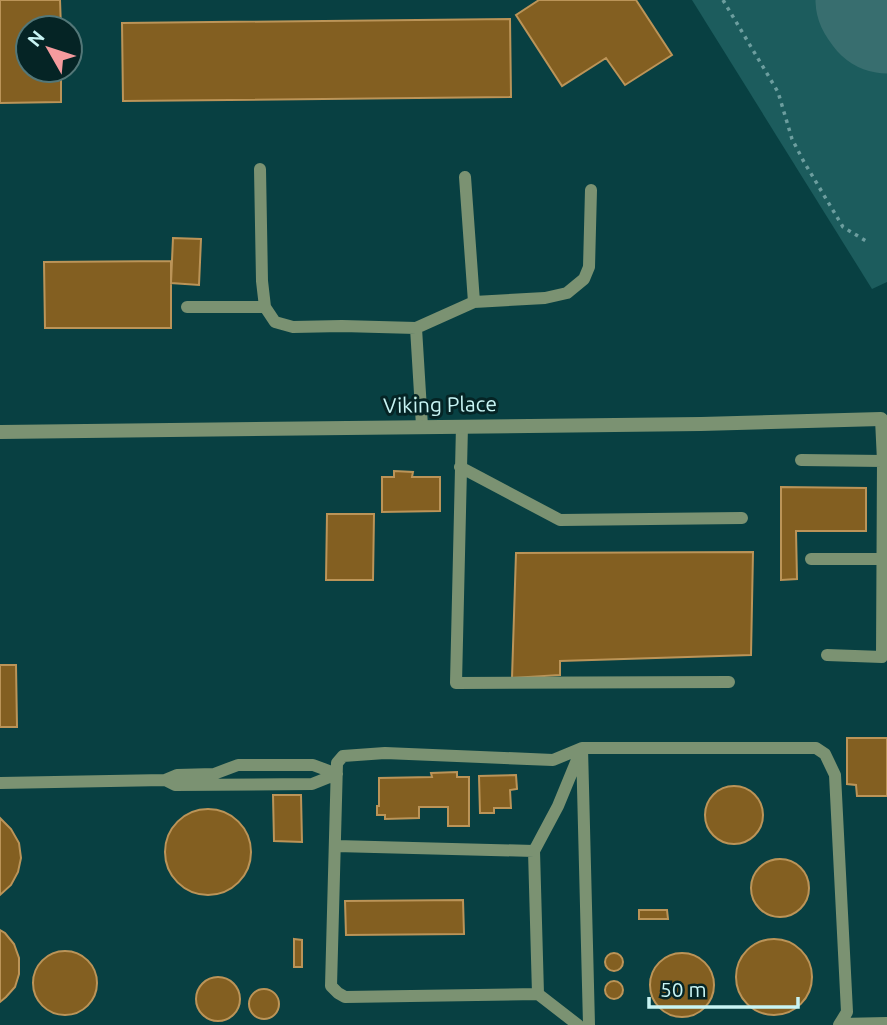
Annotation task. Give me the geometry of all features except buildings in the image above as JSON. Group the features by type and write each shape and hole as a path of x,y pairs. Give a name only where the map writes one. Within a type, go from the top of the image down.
{"street":[{"name":"Viking Place","path":"0,432 701,424 881,419"}],"lane":[{"path":"260,169 265,307 275,322 293,327 416,328 474,302 545,298 567,293 584,279 589,267 591,190"},
{"path":"465,177 474,302"},
{"path":"187,307 265,307"},
{"path":"416,328 422,426"},
{"path":"827,655 882,657 881,419"},
{"path":"462,426 456,683 729,682"},
{"path":"801,460 883,461"},
{"path":"460,467 560,520 742,518"},
{"path":"811,559 883,559"},
{"path":"538,994 534,851 558,806 582,748"},
{"path":"582,748 589,1025"},
{"path":"579,1025 538,994 345,997 331,986 337,763 343,757 385,753 553,760 582,748 816,748 825,754 835,775 846,1012 840,1025 887,1023"},
{"path":"0,783 165,780 177,775 214,774 238,765 313,765 337,774"},
{"path":"165,780 176,785 313,784 337,774"},
{"path":"336,846 534,851"}],"path":[{"path":"723,0 778,92 792,139 804,162 843,227 866,241"}],"shaded area":[{"path":"692,0 887,0 887,282 872,289"}],"runway":[{"path":"882,0 887,7"}]}
